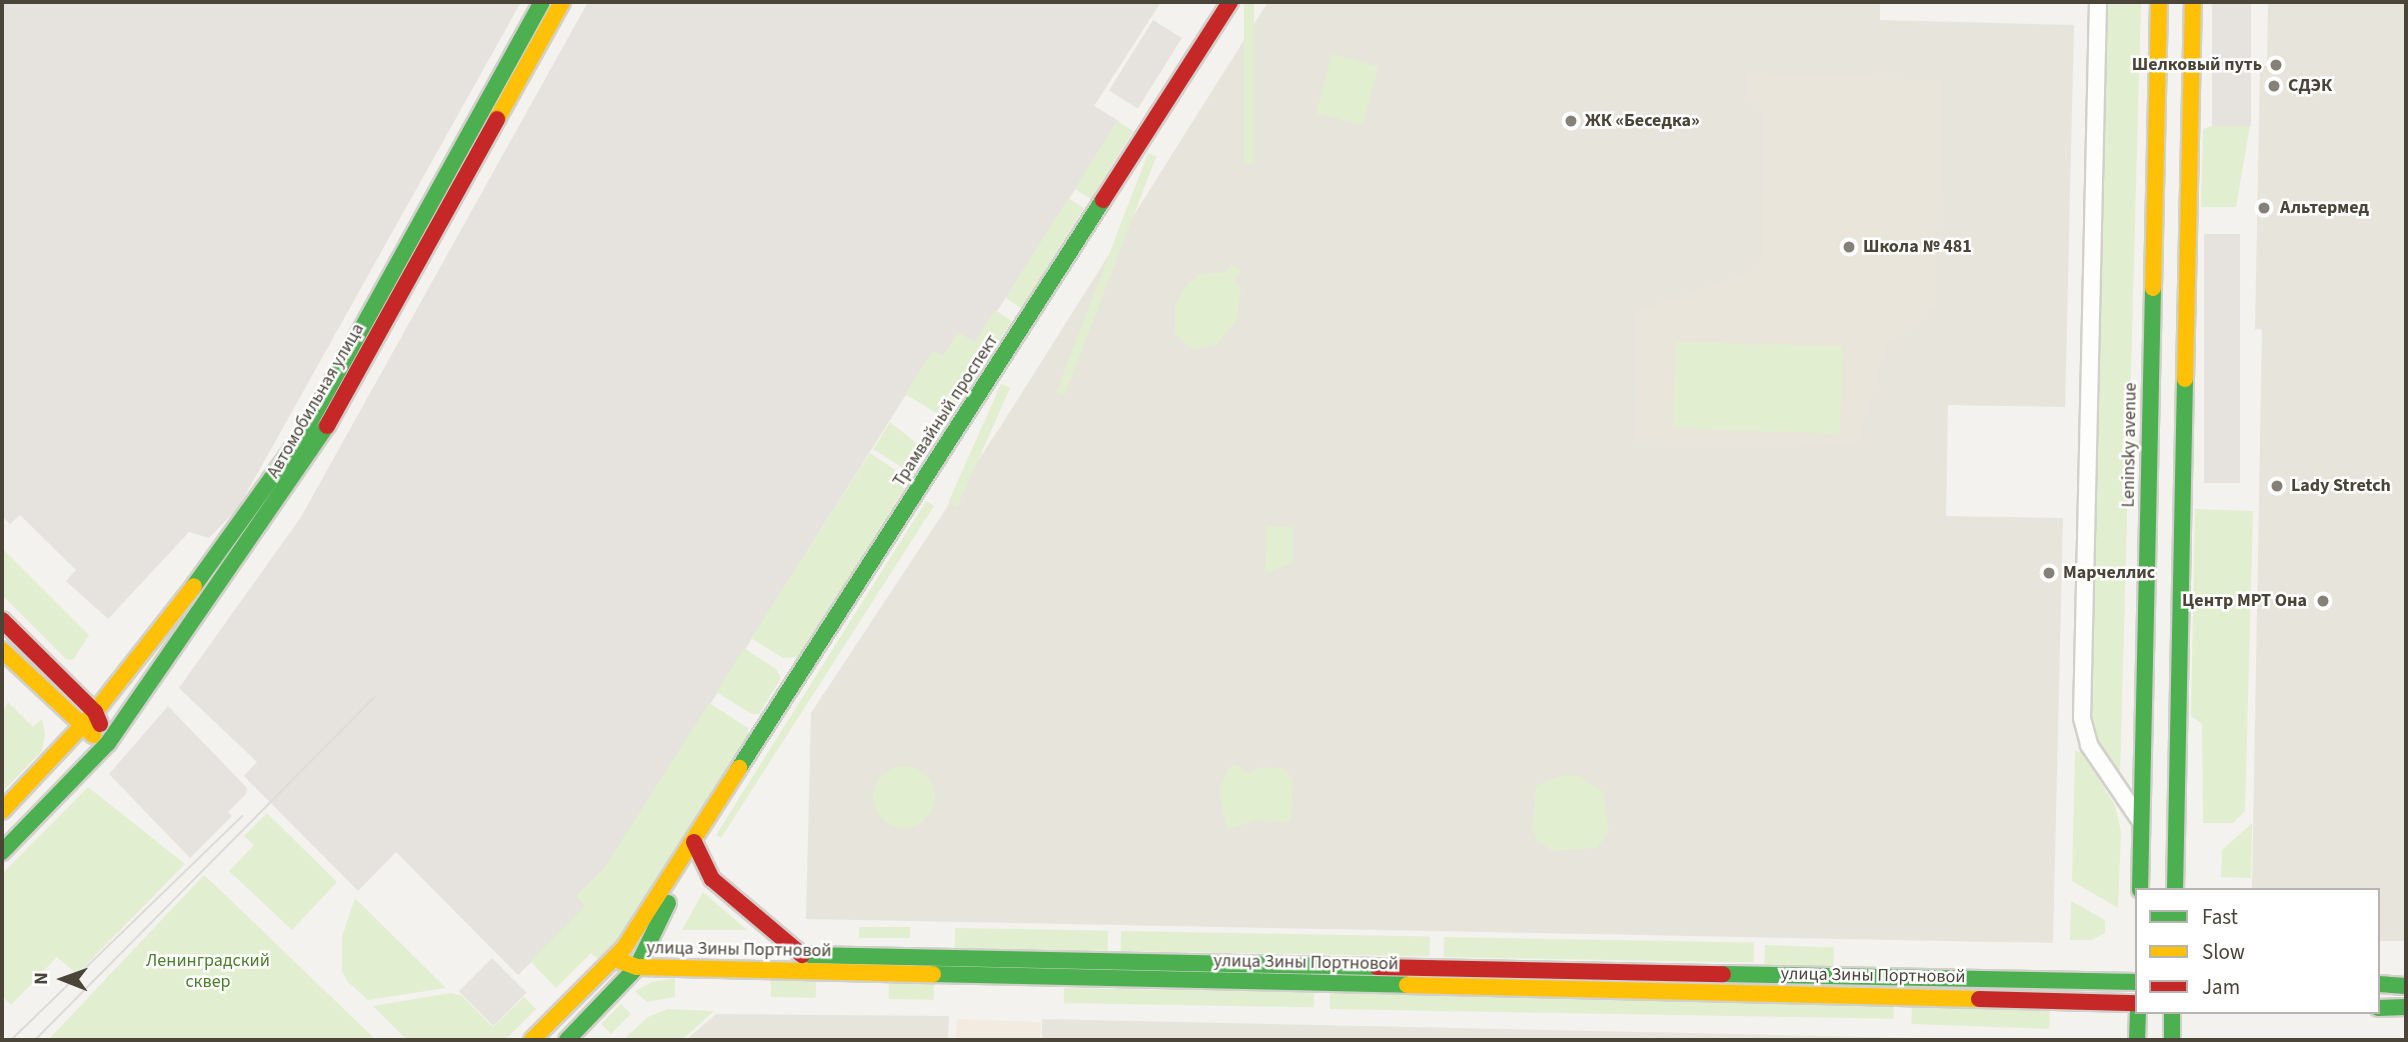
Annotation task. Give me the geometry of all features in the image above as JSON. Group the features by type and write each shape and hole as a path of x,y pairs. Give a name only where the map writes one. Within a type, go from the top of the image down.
{"main road":[{"name":"Автомобильная улица","path":"2,811 95,712 208,568 304,433 541,2"},
{"name":"Автомобильная улица","path":"2,852 108,743 313,451 562,2"},
{"name":"Трамвайный проспект","path":"532,1040 614,959 694,842 1230,2"},
{"name":"Leninsky avenue","path":"2140,888 2159,2"},
{"path":"2175,888 2193,2"},
{"path":"2,620 95,712 108,743"},
{"path":"2,650 81,728 108,743"},
{"path":"694,842 712,879 802,955"},
{"name":"Трамвайный проспект","path":"567,1040 641,960 694,842"},
{"name":"улица Зины Портновой","path":"641,960 802,955 2135,982"},
{"name":"улица Зины Портновой","path":"614,959 2135,1003"},
{"path":"2380,984 2406,986"},
{"path":"2380,1008 2406,1007"},
{"path":"2137,1040 2138,1014"},
{"path":"2172,1014 2172,1040"}],"street":[{"path":"2098,2 2082,718 2090,745 2141,822"}],"shaded area":[{"path":"2,2 521,2 238,508 209,538 189,532 108,619 66,581 76,570 20,515 10,524 2,516"},
{"path":"588,2 1161,2 1094,106 1119,121 976,344 943,358 933,352 606,869 589,906 518,975 396,852 358,891 244,776 257,762 179,688 301,517"},
{"path":"1268,2 1880,2 1880,20 2074,25 2065,407 1948,405 1946,516 2063,518 2053,943 806,919 811,713 1004,421"},
{"path":"2212,2 2251,2 2251,126 2212,126"},
{"path":"2268,2 2406,2 2406,941 2380,941 2380,888 2252,888 2262,330 2255,329 2260,66 2267,66"},
{"path":"1153,20 1182,38 1138,108 1109,90"},
{"name":"Школа № 481","path":"1750,73 1940,81 1935,305 1885,347 1858,442 1635,441 1638,311 1761,269 1764,110 1750,101"},
{"path":"2204,234 2240,234 2240,483 2204,483"},
{"path":"168,706 247,788 246,794 228,812 232,816 190,858 109,774"},
{"path":"492,958 527,993 493,1026 459,991"},
{"path":"716,1014 949,1016 948,1040 686,1040"},
{"path":"957,1019 1041,1022 1040,1040 956,1040"},
{"path":"1042,1019 2006,1040 1042,1040"}],"green space":[{"path":"1244,2 1254,2 1254,164 1244,164"},
{"path":"2107,2 2141,2 2120,777 2097,742 2091,712"},
{"path":"1332,54 1378,66 1363,125 1316,113"},
{"path":"1117,121 1133,131 1091,199 1075,189"},
{"path":"2212,126 2250,126 2236,207 2201,207 2203,129"},
{"path":"1148,153 1156,156 1065,395 1056,392"},
{"path":"1068,198 1084,208 1022,308 1005,298"},
{"path":"1232,264 1241,271 1234,280 1241,289 1237,319 1218,344 1192,350 1175,334 1175,306 1185,287 1199,274 1225,273"},
{"path":"995,310 1012,321 948,420 905,394 933,350 943,356 958,332 975,342"},
{"path":"1676,341 1843,347 1840,434 1673,428"},
{"path":"1001,384 1010,388 957,507 948,503"},
{"path":"890,422 925,450 914,475 873,449"},
{"path":"870,453 910,480 798,657 783,658 751,638"},
{"path":"926,501 934,506 721,838 716,835"},
{"path":"2195,509 2253,511 2245,811 2233,823 2203,823 2202,724 2191,716"},
{"path":"1267,526 1293,527 1293,562 1265,574"},
{"path":"2,548 89,635 73,660 66,659 2,595"},
{"path":"744,648 776,669 781,678 759,714 752,714 716,692"},
{"path":"8,702 33,727 42,719 45,734 42,751 2,792 2,714"},
{"path":"709,703 748,728 748,735 616,941 598,959 591,953 556,988 530,961 585,906 576,896 604,868"},
{"path":"2075,751 2081,752 2115,805 2121,832 2118,908 2072,881"},
{"path":"1235,764 1247,773 1263,767 1285,769 1293,780 1291,819 1283,823 1258,819 1227,830 1219,790 1228,768"},
{"path":"898,766 910,766 926,775 933,785 933,809 926,819 910,828 898,828 887,823 878,814 873,803 873,791 878,780 887,771"},
{"path":"1560,776 1578,776 1603,792 1609,831 1597,848 1552,851 1536,840 1532,829 1536,786"},
{"name":"Ленинградский сквер","path":"88,787 185,864 77,974 57,957 11,1005 2,996 2,874"},
{"path":"267,813 337,882 292,930 229,871 254,845 244,836"},
{"path":"2252,823 2251,878 2221,877 2222,850"},
{"name":"Ленинградский сквер","path":"204,875 217,887 376,1040 48,1040"},
{"path":"703,892 747,930 682,930"},
{"path":"355,898 446,988 368,1000 347,981 342,971 342,937"},
{"path":"2071,901 2105,920 2105,933 2092,940 2070,940"},
{"path":"859,927 910,927 910,938 859,938"},
{"path":"955,928 1108,931 1108,951 955,948"},
{"path":"1121,931 1430,936 1430,956 1121,951"},
{"path":"1444,937 1754,942 1754,962 1444,957"},
{"path":"1765,945 1834,947 1833,968 1764,966"},
{"path":"675,978 675,997 647,1002 635,991 652,982"},
{"path":"771,979 816,980 816,998 771,997"},
{"path":"889,982 934,983 934,1000 889,999"},
{"path":"1064,988 1314,992 1314,1007 1064,1003"},
{"path":"1330,992 1894,1002 1894,1019 1330,1009"},
{"path":"451,993 462,996 493,1027 524,997 536,1009 505,1040 407,1040 373,1006"},
{"path":"621,1004 631,1014 611,1034 601,1024"},
{"path":"1912,1006 2050,1011 2049,1029 1911,1024"},
{"path":"668,1009 714,1011 682,1040 623,1040 648,1017"}],"tram line":[{"path":"35,1040 375,697"},
{"path":"11,1040 242,816"}],"traffic: fast":[{"path":"194,586 304,433 542,2"},
{"path":"739,768 1103,200"},
{"path":"2140,888 2153,288"},
{"path":"2175,888 2185,379"},
{"path":"2,852 108,743 327,426"},
{"path":"567,1040 637,967 668,903"},
{"path":"809,955 1377,967"},
{"path":"933,974 1407,985"},
{"path":"1723,974 2135,982"},
{"path":"2380,984 2406,986"},
{"path":"2380,1008 2406,1007"},
{"path":"2137,1040 2138,1014"},
{"path":"2172,1014 2172,1040"}],"traffic: slow":[{"path":"497,119 562,2"},
{"path":"2153,288 2159,2"},
{"path":"2185,379 2193,2"},
{"path":"2,811 95,712 194,586"},
{"path":"2,650 93,735"},
{"path":"532,1040 624,948 739,768"},
{"path":"614,959 637,967 933,974"},
{"path":"1407,985 1979,999"}],"traffic: jam":[{"path":"1103,200 1230,2"},
{"path":"327,426 497,119"},
{"path":"2,620 95,712 100,724"},
{"path":"694,842 712,879 802,955"},
{"path":"1377,967 1723,974"},
{"path":"1979,999 2135,1003"}],"place":[{"name":"Шелковый путь","path":"2276,65"},
{"name":"СДЭК","path":"2274,86"},
{"name":"ЖК «Беседка»","path":"1571,121"},
{"name":"Альтермед","path":"2264,208"},
{"name":"Школа № 481","path":"1849,247"},
{"name":"Lady Stretch","path":"2277,486"},
{"name":"Марчеллис","path":"2049,573"},
{"name":"Центр МРТ Она","path":"2323,601"}]}
